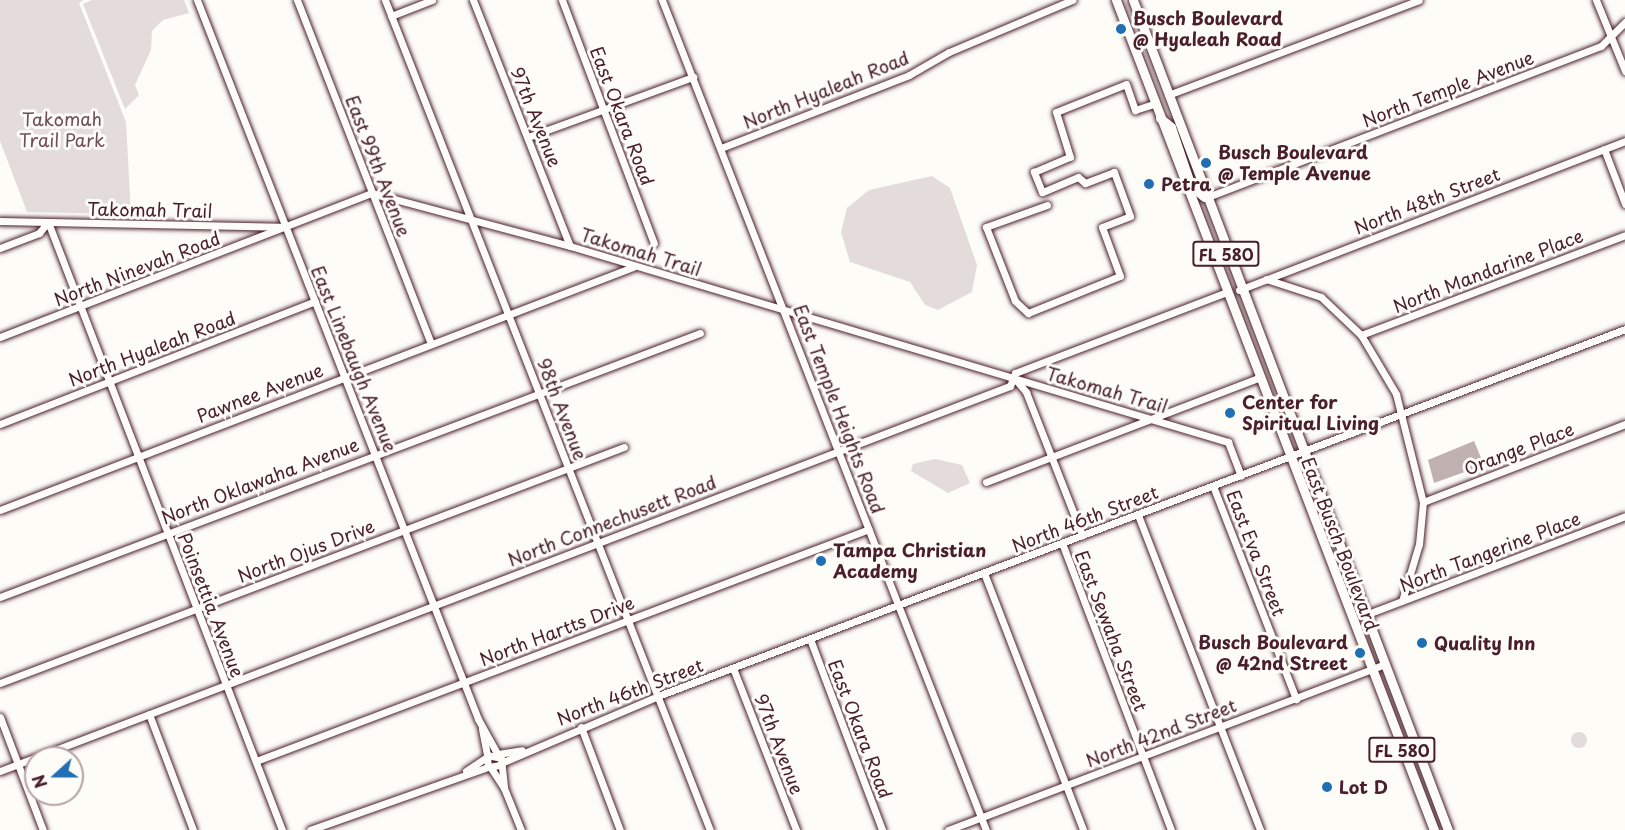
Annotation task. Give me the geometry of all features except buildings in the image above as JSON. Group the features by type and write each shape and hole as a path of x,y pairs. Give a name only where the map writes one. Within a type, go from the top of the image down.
{"main road":[{"name":"East Busch Boulevard","path":"1116,0 1224,293 1434,828"},
{"name":"East Busch Boulevard","path":"1133,0 1239,290 1448,830"},
{"path":"1158,116 1171,127 1191,186 1205,198"},
{"path":"1190,204 1208,219 1234,275"},
{"path":"1224,293 1236,299 1257,349 1265,355"}],"street":[{"name":"East Linebaugh Avenue","path":"197,0 285,228 346,376 463,682 482,729 501,764"},
{"name":"East 99th Avenue","path":"297,0 431,343"},
{"name":"98th Avenue","path":"385,0 510,314 710,830"},
{"path":"391,16 432,0"},
{"name":"97th Avenue","path":"473,0 570,246"},
{"name":"East Okara Road","path":"562,0 654,243"},
{"name":"East Temple Heights Road","path":"662,0 986,830"},
{"name":"North Hyaleah Road","path":"721,148 909,75 948,52 1072,0"},
{"path":"1168,94 1419,0"},
{"path":"1596,0 1625,71"},
{"name":"North Temple Avenue","path":"1205,198 1601,46 1625,22"},
{"path":"528,137 693,77"},
{"path":"1047,205 987,227 1015,301 1028,313 1120,276 1102,227 1130,216 1114,172 1085,183 1078,177 1042,192 1034,171 1070,157 1056,112 1126,84 1135,110 1153,104"},
{"name":"North 48th Street","path":"1239,290 1625,141"},
{"path":"1604,149 1625,204"},
{"name":"Takomah Trail","path":"0,221 285,228 372,193 570,246 633,267 784,309 1016,380 1155,418 1228,442 1241,476"},
{"path":"0,248 39,232 48,222"},
{"name":"Poinsettia Avenue","path":"48,222 108,383 282,830"},
{"name":"North Ninevah Road","path":"0,337 285,228"},
{"name":"North Mandarine Place","path":"1361,335 1625,235"},
{"name":"Pawnee Avenue","path":"0,510 633,267"},
{"path":"1266,279 1321,297 1361,335 1386,373 1402,415 1423,501 1419,544 1402,601"},
{"name":"North Connechusett Road","path":"0,771 839,451 1016,380 1015,373 1224,293"},
{"name":"North Hyaleah Road","path":"0,424 315,301"},
{"name":"North 46th Street","path":"489,768 501,764 522,750 658,696 1625,329"},
{"name":"North Oklawaha Avenue","path":"0,597 539,391 700,333"},
{"path":"986,482 1259,378"},
{"name":"East Sewaha Street","path":"1016,380 1053,458 1082,535"},
{"name":"Orange Place","path":"1423,501 1625,424"},
{"name":"North Ojus Drive","path":"0,683 568,466 624,447"},
{"name":"East Eva Street","path":"1214,486 1296,699"},
{"path":"1138,515 1260,830"},
{"name":"North Tangerine Place","path":"1365,615 1625,516"},
{"name":"North Hartts Drive","path":"256,761 869,529"},
{"name":"East Sewaha Street","path":"1062,543 1171,830"},
{"path":"984,573 1083,830"},
{"name":"East Okara Road","path":"810,639 882,830"},
{"name":"North 42nd Street","path":"948,830 1384,664"},
{"name":"97th Avenue","path":"733,669 796,830"},
{"path":"149,714 193,830"},
{"path":"0,717 43,830"},
{"path":"581,727 620,830"},
{"name":"East Linebaugh Avenue","path":"482,729 489,768"},
{"name":"North 46th Street","path":"486,756 522,750"},
{"path":"466,771 486,756"},
{"path":"501,764 504,788"},
{"path":"310,830 466,771 489,768 504,788 521,830"}],"green space":[{"name":"Takomah Trail Park","path":"0,0 84,0 79,3 126,122 131,214 27,212 0,141"},
{"path":"92,0 184,0 189,13 163,20 152,31 151,50 135,85 139,95 125,109 83,4"},
{"path":"932,176 950,188 977,265 972,292 938,310 925,305 910,282 850,262 841,232 847,208 869,190"},
{"path":"935,459 962,465 970,483 948,493 911,471 913,464"},
{"path":"1579,732 1587,740 1579,748 1571,740"}],"shaded area":[{"path":"1474,441 1484,465 1434,483 1428,460"}],"place":[{"name":"Busch Boulevard @ Hyaleah Road","path":"1121,29"},
{"name":"Busch Boulevard @ Temple Avenue","path":"1206,163"},
{"name":"Petra","path":"1149,184"},
{"name":"Center for Spiritual Living","path":"1230,413"},
{"name":"Tampa Christian Academy","path":"821,561"},
{"name":"Quality Inn","path":"1422,643"},
{"name":"Busch Boulevard @ 42nd Street","path":"1360,653"},
{"name":"Lot D","path":"1327,787"}]}
